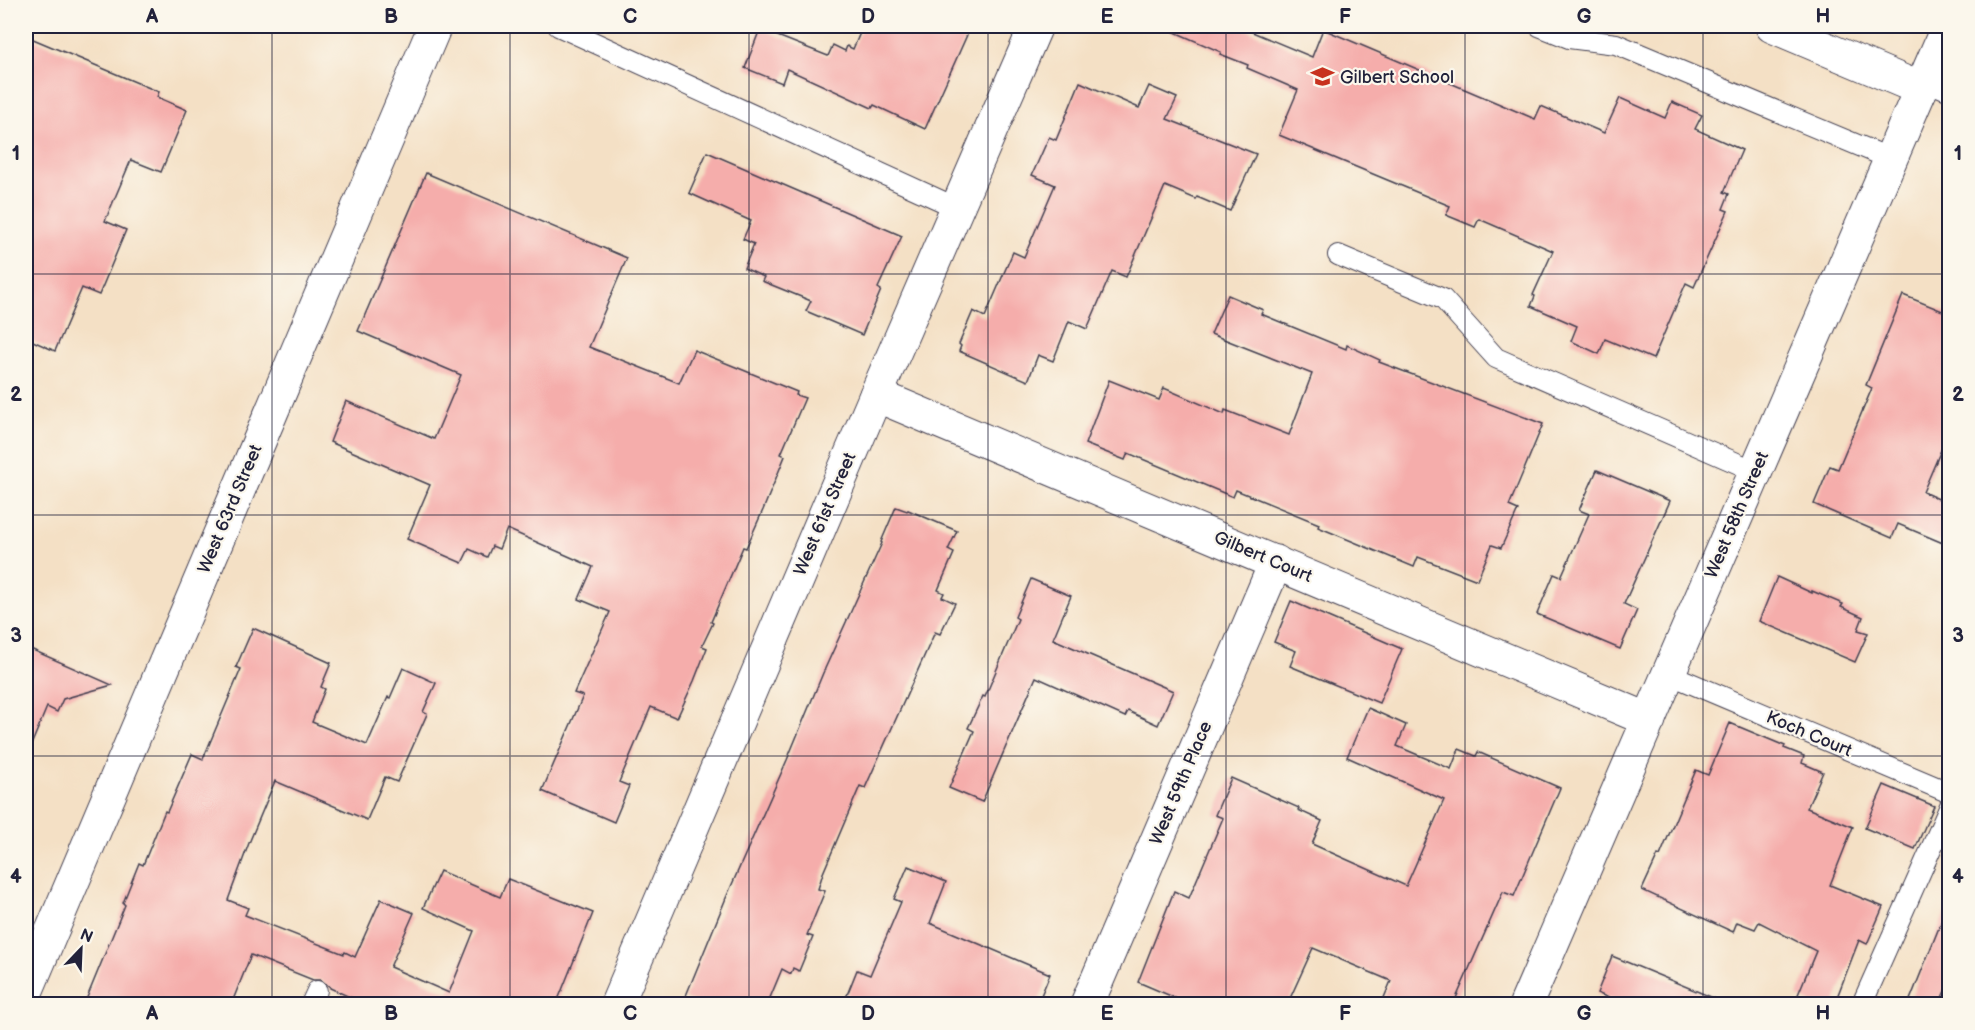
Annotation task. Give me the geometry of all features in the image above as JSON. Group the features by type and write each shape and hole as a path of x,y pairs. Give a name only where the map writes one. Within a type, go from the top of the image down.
{"street":[{"name":"West 63rd Street","path":"26,992 435,26"},
{"name":"West 61st Street","path":"617,1005 876,395 1036,26"},
{"path":"1772,26 1932,87"},
{"name":"West 58th Street","path":"1526,1005 1891,159 1932,87 1948,26"},
{"name":"Gilbert Court","path":"876,395 1649,720"},
{"name":"West 59th Place","path":"1087,1005 1276,562"}],"lane":[{"path":"558,26 957,208"},
{"path":"1539,26 1569,38 1616,44 1891,159"},
{"path":"1338,255 1443,299 1496,358 1755,471"},
{"name":"Koch Court","path":"1669,674 1950,793"},
{"path":"1862,1005 1950,806"}],"building":[{"path":"863,26 971,26 925,129 874,105 872,108 787,69 782,83 745,68 760,29 828,56 833,45 845,51 847,46 853,49"},
{"path":"1161,26 1238,26 1312,57 1323,29 1535,119 1541,106 1604,133 1620,98 1665,118 1672,102 1702,115 1695,129 1742,150 1724,192 1729,194 1723,209 1728,211 1694,287 1686,283 1653,359 1605,339 1599,354 1571,341 1577,326 1531,306 1535,296 1533,295 1553,251 1479,219 1475,227 1446,215 1450,206 1279,135 1298,90 1247,68 1248,65 1220,54 1221,52"},
{"path":"26,36 159,92 157,97 187,110 161,172 131,160 105,221 126,230 99,295 82,288 55,351 26,338"},
{"path":"1080,82 1139,108 1149,86 1177,98 1167,119 1256,154 1230,211 1165,186 1126,277 1112,271 1087,329 1069,321 1053,361 1038,355 1028,381 959,351 961,346 959,344 973,311 985,317 1013,252 1024,257 1055,185 1032,175 1049,137 1056,140"},
{"path":"707,152 902,236 878,288 881,290 862,335 806,311 811,301 762,281 764,277 744,268 754,244 743,239 751,221 689,193"},
{"path":"426,173 627,258 589,347 679,383 694,350 797,392 796,395 805,398 781,454 785,456 763,510 746,548 743,547 711,622 713,623 702,646 707,648 694,681 677,718 651,707 619,782 629,786 614,822 542,791 583,696 574,693 610,612 579,599 593,567 507,529 499,549 492,546 487,557 469,549 462,563 407,539 430,485 330,442 346,401 434,439 461,375 358,331"},
{"path":"1228,295 1263,310 1261,314 1346,349 1347,345 1380,360 1379,362 1543,424 1509,506 1518,510 1501,548 1492,545 1477,580 1418,557 1414,567 1236,490 1233,497 1128,453 1125,460 1085,444 1109,380 1159,400 1164,388 1224,414 1225,410 1289,435 1312,374 1211,334"},
{"path":"1903,295 1950,314 1950,429 1923,492 1950,504 1950,546 1898,524 1892,538 1814,504 1830,466 1838,469 1872,388 1866,385"},
{"path":"1597,470 1670,501 1624,604 1637,610 1620,649 1537,614 1554,574 1561,577 1589,514 1579,510"},
{"path":"896,507 957,531 948,550 954,553 938,590 944,593 942,597 955,603 940,634 935,632 865,788 860,786 823,873 818,889 825,891 807,935 813,937 799,971 793,968 791,974 782,969 767,1005 701,1005 685,998 726,898"},
{"path":"1777,577 1843,604 1841,607 1863,617 1858,630 1868,633 1855,662 1759,621"},
{"path":"1031,579 1071,596 1053,639 1173,691 1158,725 1128,711 1125,717 1036,677 982,802 949,788 974,731 968,728 983,696 985,697 1018,619 1015,617"},
{"path":"1291,601 1402,649 1379,703 1290,666 1296,651 1274,642"},
{"path":"253,628 331,663 321,687 325,689 312,722 367,745 403,668 436,683 423,712 427,714 397,782 385,777 367,820 275,781 228,900 248,908 245,915 355,957 381,899 414,913 390,967 449,993 474,931 423,908 440,871 500,897 508,879 593,913 556,1005 367,1005 330,988 321,980 313,980 251,955 231,1005 84,1005 125,905 123,903 139,863 143,865 192,754 203,759 241,669 236,667"},
{"path":"26,647 112,685 63,699 57,712 47,707 26,757"},
{"path":"1368,708 1406,725 1397,746 1451,769 1459,749 1476,756 1478,752 1560,788 1514,896 1503,892 1453,1005 1381,1005 1391,981 1313,948 1287,1005 1192,1005 1138,982 1174,891 1189,898 1223,818 1215,815 1231,778 1299,808 1298,810 1322,821 1312,844 1406,886 1444,800 1347,757"},
{"path":"1730,723 1804,756 1802,763 1823,772 1807,808 1853,827 1830,885 1883,907 1867,944 1859,940 1834,1005 1816,1005 1797,997 1816,951 1759,922 1755,929 1737,922 1733,932 1642,890 1658,855 1660,856 1696,770 1708,775"},
{"path":"1884,785 1934,806 1915,849 1865,828"},
{"path":"908,866 946,882 930,923 1050,974 1037,1005 843,1005 857,970 870,975 901,902 894,899"},
{"path":"1948,905 1950,979 1939,1005 1908,1005"},
{"path":"1612,956 1728,1005 1625,1005 1597,993"}],"place":[{"name":"Gilbert School","path":"1322,77"}]}
